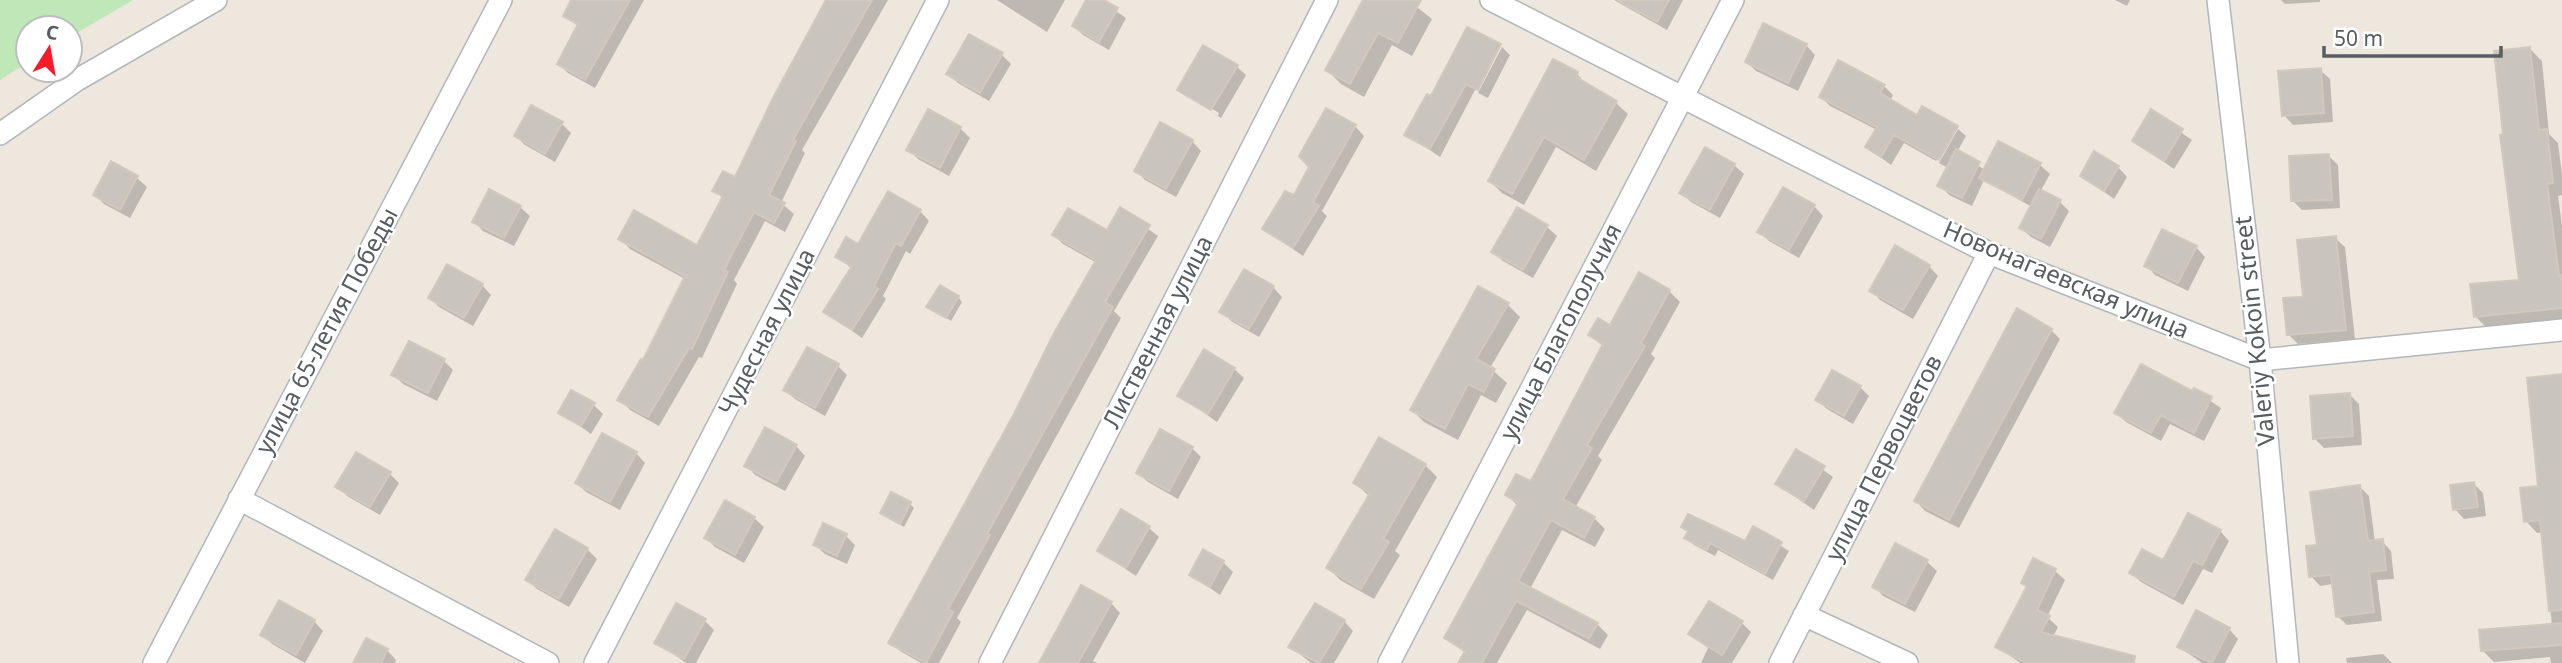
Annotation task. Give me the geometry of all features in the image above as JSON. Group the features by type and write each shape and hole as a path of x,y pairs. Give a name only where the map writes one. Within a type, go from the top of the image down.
{"street":[{"path":"0,134 76,80 216,0"},
{"name":"улица 65-летия Победы","path":"154,663 501,0"},
{"name":"Чудесная улица","path":"595,663 938,0"},
{"name":"Лиственная улица","path":"990,663 1327,0"},
{"name":"Новонагаевская улица","path":"1491,0 1989,253 2260,360 2562,330"},
{"name":"улица Благополучия","path":"1390,663 1733,0"},
{"name":"Valeriy Kokoin street","path":"2218,0 2260,360 2288,663"},
{"name":"улица Первоцветов","path":"1780,663 1989,253"},
{"path":"239,499 548,663"},
{"path":"1804,615 1906,663"}],"green space":[{"path":"0,0 133,0 84,29 84,14 14,14 14,71 0,80"}],"building":[{"path":"571,0 630,0 585,80 557,64 578,24 563,16"},
{"path":"826,0 872,0 793,140 796,141 769,195 785,203 774,223 754,212 724,270 728,272 692,349 689,348 648,417 617,400 641,359 643,360 685,276 618,239 634,210 697,245 723,196 712,191 723,171 735,177 774,96"},
{"path":"1086,0 1104,0 1118,8 1099,42 1072,26"},
{"path":"1363,0 1421,0 1398,43 1378,33 1350,84 1325,70"},
{"path":"1617,0 1669,0 1657,22"},
{"path":"1763,23 1807,44 1788,83 1745,62"},
{"path":"1467,27 1501,44 1478,90 1466,84 1430,149 1404,135 1427,94 1431,96"},
{"path":"969,34 1003,53 980,93 946,74"},
{"path":"1203,45 1238,65 1211,110 1177,90"},
{"path":"2530,47 2539,130 2547,129 2553,183 2547,184 2559,276 2562,275 2562,308 2474,317 2470,284 2519,280 2500,135 2503,134 2494,51"},
{"path":"1553,59 1578,72 1576,77 1617,101 1584,160 1544,137 1512,194 1488,181"},
{"path":"1838,60 1885,85 1880,93 1917,115 1922,106 1958,126 1939,160 1894,135 1881,157 1865,147 1877,127 1819,97"},
{"path":"2321,68 2324,113 2282,116 2278,71"},
{"path":"531,105 563,122 545,154 514,136"},
{"path":"1326,108 1356,125 1313,202 1319,206 1293,248 1262,229 1285,191 1294,195 1309,167 1299,156"},
{"path":"928,109 961,127 940,168 906,150"},
{"path":"2151,109 2183,129 2164,161 2132,141"},
{"path":"1160,122 1193,140 1166,189 1134,171"},
{"path":"1998,141 2041,163 2022,200 1979,178"},
{"path":"1705,147 1735,164 1710,210 1679,193"},
{"path":"1956,149 1980,162 1962,198 1937,186"},
{"path":"2094,151 2119,166 2104,191 2080,176"},
{"path":"2329,154 2332,200 2291,201 2289,156"},
{"path":"111,161 138,176 120,210 93,195"},
{"path":"1783,187 1815,205 1789,250 1757,232"},
{"path":"489,189 521,206 504,238 472,222"},
{"path":"2039,189 2061,200 2041,239 2019,228"},
{"path":"888,191 921,210 901,246 896,243 874,286 878,289 852,330 823,312 852,266 835,257 846,237 858,244"},
{"path":"1120,207 1150,225 1105,302 1113,307 987,534 990,535 948,609 953,612 926,663 888,643 1096,260 1052,235 1068,208 1107,230"},
{"path":"1517,207 1548,225 1523,270 1491,252"},
{"path":"2162,229 2197,246 2178,283 2144,266"},
{"path":"2336,236 2346,330 2287,335 2283,298 2303,297 2297,240"},
{"path":"1895,245 1930,265 1903,310 1869,291"},
{"path":"447,264 483,284 464,318 428,298"},
{"path":"1244,269 1274,286 1249,329 1219,312"},
{"path":"1639,272 1670,290 1641,343 1645,346 1587,445 1592,448 1563,499 1595,517 1584,538 1551,520 1518,581 1598,623 1589,639 1516,601 1482,663 1458,663 1465,651 1444,638 1518,503 1505,495 1516,474 1531,481 1603,344 1588,335 1598,318 1610,325"},
{"path":"940,285 959,296 946,318 926,307"},
{"path":"1478,286 1509,303 1476,359 1495,369 1484,392 1468,384 1445,429 1410,410"},
{"path":"2017,308 2052,329 1949,520 1914,501"},
{"path":"409,341 445,359 428,393 391,375"},
{"path":"807,347 839,364 815,408 783,390"},
{"path":"1204,349 1235,368 1208,414 1177,396"},
{"path":"2141,364 2192,391 2194,388 2212,397 2194,433 2161,415 2151,433 2114,413"},
{"path":"1832,370 1861,386 1844,416 1815,400"},
{"path":"2562,374 2562,610 2549,611 2540,520 2524,522 2520,488 2538,486 2527,378"},
{"path":"571,390 595,403 581,426 558,413"},
{"path":"2350,393 2353,436 2313,439 2310,396"},
{"path":"765,427 797,445 776,483 744,466"},
{"path":"1160,429 1193,447 1169,491 1136,473"},
{"path":"602,433 637,452 610,502 575,483"},
{"path":"1379,437 1426,464 1383,539 1389,542 1361,589 1326,568 1370,493 1353,483"},
{"path":"1796,449 1825,466 1804,501 1775,484"},
{"path":"356,452 391,472 370,507 335,487"},
{"path":"2474,482 2478,507 2453,510 2450,485"},
{"path":"2360,485 2368,541 2383,539 2386,570 2369,572 2374,612 2336,617 2331,575 2309,577 2306,546 2317,545 2310,492"},
{"path":"891,492 911,502 900,524 880,513"},
{"path":"725,500 755,517 735,555 704,538"},
{"path":"1121,509 1150,526 1126,568 1097,551"},
{"path":"2188,513 2221,530 2202,565 2193,561 2174,597 2129,573 2142,549 2163,560"},
{"path":"1688,514 1745,541 1753,526 1782,542 1765,574 1710,543 1707,550 1684,538 1688,531 1681,527"},
{"path":"823,523 847,534 837,556 813,545"},
{"path":"555,529 588,548 559,599 525,580"},
{"path":"1895,543 1928,560 1905,604 1872,587"},
{"path":"1203,549 1224,561 1210,587 1189,575"},
{"path":"2033,558 2056,569 2037,610 2050,616 2041,632 2135,656 2134,663 2026,663 1995,647 2027,586 2021,583"},
{"path":"1081,585 1112,602 1078,663 1039,663"},
{"path":"279,600 315,620 296,655 260,635"},
{"path":"1709,601 1743,621 1722,655 1688,634"},
{"path":"676,603 706,619 684,659 654,643"},
{"path":"1315,603 1345,620 1319,663 1288,647"},
{"path":"2196,610 2230,628 2212,663 2177,647"},
{"path":"2562,623 2562,645 2481,651 2479,630"},
{"path":"366,638 388,649 381,663 353,663"}]}
